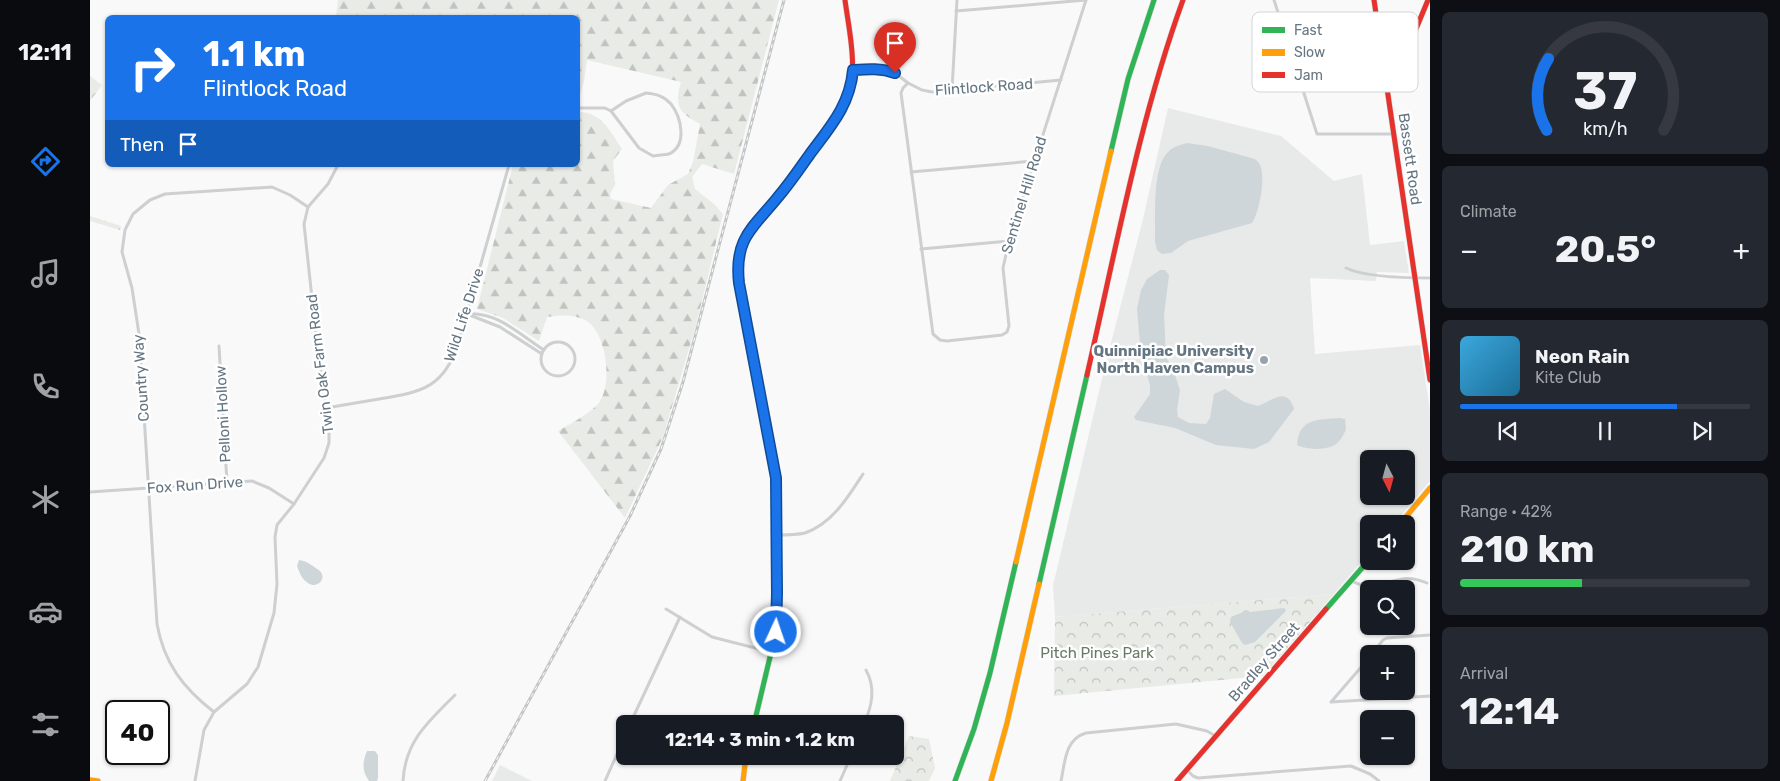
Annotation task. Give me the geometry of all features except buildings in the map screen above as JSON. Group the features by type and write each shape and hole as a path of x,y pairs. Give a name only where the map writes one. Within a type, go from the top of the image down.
{"main road":[{"path":"756,715 772,652 777,619 775,473 739,283 738,258 744,240 750,230 787,186 838,118 850,91 853,70 852,48 845,0"},
{"path":"955,781 976,724 990,673 1128,79 1139,40 1154,0"},
{"path":"991,781 1007,723 1148,110 1164,54 1183,0"},
{"path":"1418,24 1428,0"},
{"name":"Bassett Road","path":"1388,92 1430,380"},
{"path":"1408,515 1430,488"},
{"name":"Bradley Street","path":"1177,781 1360,570"},
{"path":"743,781 745,765"},
{"path":"90,780 98,781"}],"street":[{"path":"952,90 956,0"},
{"path":"956,10 1086,0"},
{"name":"Sentinel Hill Road","path":"908,83 902,88 901,93 932,330 935,337 947,341 1002,335 1008,329 1009,323 1003,268 1009,241 1086,0"},
{"path":"1274,0 1278,12"},
{"name":"Flintlock Road","path":"853,70 884,69 895,73 908,83 922,90 932,92 1061,80"},
{"path":"1304,92 1317,134 1394,134"},
{"path":"580,108 605,108 610,111 639,148 653,156 669,154 678,145 680,120 670,104 659,95 646,93 610,111"},
{"path":"911,172 1034,161"},
{"path":"308,207 328,184 337,167"},
{"name":"Wild Life Drive","path":"326,408 418,391 429,385 450,364 458,346 508,167"},
{"name":"Country Way","path":"214,712 183,683 165,656 160,643 157,624 138,326 132,288 122,252 125,230 133,214 150,200 165,194 272,187 290,195 308,207"},
{"name":"Twin Oak Farm Road","path":"195,781 204,730 214,712 247,684 258,667 274,614 277,584 275,536 277,526 324,458 329,443 304,224 308,207"},
{"path":"921,249 1009,241"},
{"path":"1346,268 1360,273 1430,278"},
{"path":"467,314 475,313 502,321 521,338"},
{"path":"467,314 500,327 543,352"},
{"path":"500,327 502,321"},
{"path":"556,342 567,344 574,353 573,368 564,375 559,376 549,373 542,364 543,352 550,344 556,342"},
{"name":"Pelloni Hollow","path":"219,346 227,483"},
{"path":"777,535 809,531 834,514 863,474"},
{"name":"Fox Run Drive","path":"90,492 252,481 269,488 294,504"},
{"path":"1350,581 1369,586 1400,578 1416,578 1427,583"},
{"path":"666,609 680,616 712,638 772,652"},
{"path":"634,715 680,616"},
{"path":"1379,645 1387,638 1430,635"},
{"path":"1360,668 1331,702 1364,700"},
{"path":"866,670 871,679 872,706 868,715"},
{"path":"403,781 404,769 410,748 422,729 455,695"},
{"path":"1415,697 1430,696"},
{"path":"1061,781 1068,748 1077,737 1086,733 1176,724 1207,731 1216,737"},
{"path":"605,781 616,756"},
{"path":"840,781 847,765"},
{"path":"1187,770 1198,778 1351,766 1370,774 1379,781"},
{"path":"1240,775 1240,781"}],"shaded area":[{"name":"Quinnipiac University North Haven Campus","path":"1168,108 1281,136 1334,181 1362,174 1370,245 1404,241 1409,273 1377,272 1376,281 1310,278 1315,354 1420,345 1430,411 1430,481 1415,499 1415,450 1360,450 1360,505 1410,505 1402,515 1360,515 1360,564 1334,594 1055,617 1053,585 1105,366 1143,219"},
{"path":"1187,143 1208,146 1255,159 1260,164 1262,171 1259,204 1252,223 1188,241 1171,253 1162,254 1157,250 1155,242 1156,194 1159,169 1169,151"},
{"path":"1160,270 1165,270 1169,275 1164,315 1166,357 1173,369 1180,390 1177,410 1178,417 1189,423 1206,424 1210,418 1214,394 1225,389 1244,402 1258,406 1283,396 1291,402 1294,409 1269,442 1254,449 1216,445 1175,428 1136,420 1134,417 1150,394 1150,385 1141,355 1137,309 1141,290 1147,279"},
{"path":"1345,419 1346,429 1340,440 1333,446 1317,449 1297,445 1302,429 1306,425 1318,420"},
{"path":"299,560 307,562 320,571 322,579 320,583 311,585 306,582 297,566"},
{"path":"1284,608 1285,612 1255,642 1245,645 1230,622 1231,617 1241,613"},
{"path":"367,751 375,751 378,755 377,781 369,781 365,774 364,759"},
{"path":"500,765 532,781 492,781"}],"green space":[{"path":"338,0 779,0 734,174 702,164 692,177 695,189 723,214 696,325 663,437 625,518 558,431 588,412 597,405 602,397 605,386 606,360 599,336 593,326 585,320 571,316 547,317 539,341 503,318 477,309 512,167 580,167 580,112 593,115 609,129 622,149 613,161 615,185 610,194 611,199 651,208 668,185 688,174 693,162 700,124 687,116 680,108 678,97 681,82 587,60 580,94 580,15 336,15"},
{"path":"90,76 102,85 90,101"},
{"path":"90,216 121,226 120,230 90,221"},
{"name":"Pitch Pines Park","path":"1334,594 1263,676 1054,696 1055,617"},
{"path":"909,736 929,739 935,768 929,781 890,781 897,765 904,765 904,748"}],"railway":[{"path":"485,781 630,516 661,449 683,382 784,0"}],"traffic: fast":[{"path":"1111,151 1128,79 1154,0"},
{"path":"739,277 739,257 746,235 787,186 838,118 843,108"},
{"path":"1039,584 1087,375"},
{"path":"756,715 776,632 776,489"},
{"path":"955,781 974,729 990,673 1016,562"},
{"path":"1326,609 1360,570"}],"traffic: slow":[{"path":"1016,562 1111,151"},
{"path":"739,277 774,462 776,489"},
{"path":"1408,515 1430,488"},
{"path":"991,781 1007,723 1039,584"},
{"path":"743,781 745,765"},
{"path":"90,780 98,781"}],"traffic: jam":[{"path":"843,108 848,95 852,68 851,41 845,0"},
{"path":"1087,375 1141,139 1167,46 1183,0"},
{"path":"1374,0 1376,12"},
{"path":"1418,24 1428,0"},
{"path":"1388,92 1430,380"},
{"path":"1177,781 1326,609"}],"place":[{"name":"Quinnipiac University North Haven Campus","path":"1264,360"}],"route":[{"path":"776,632 776,478 739,283 738,258 744,240 750,230 778,198 838,118 850,91 853,70 884,69 895,73"}]}
